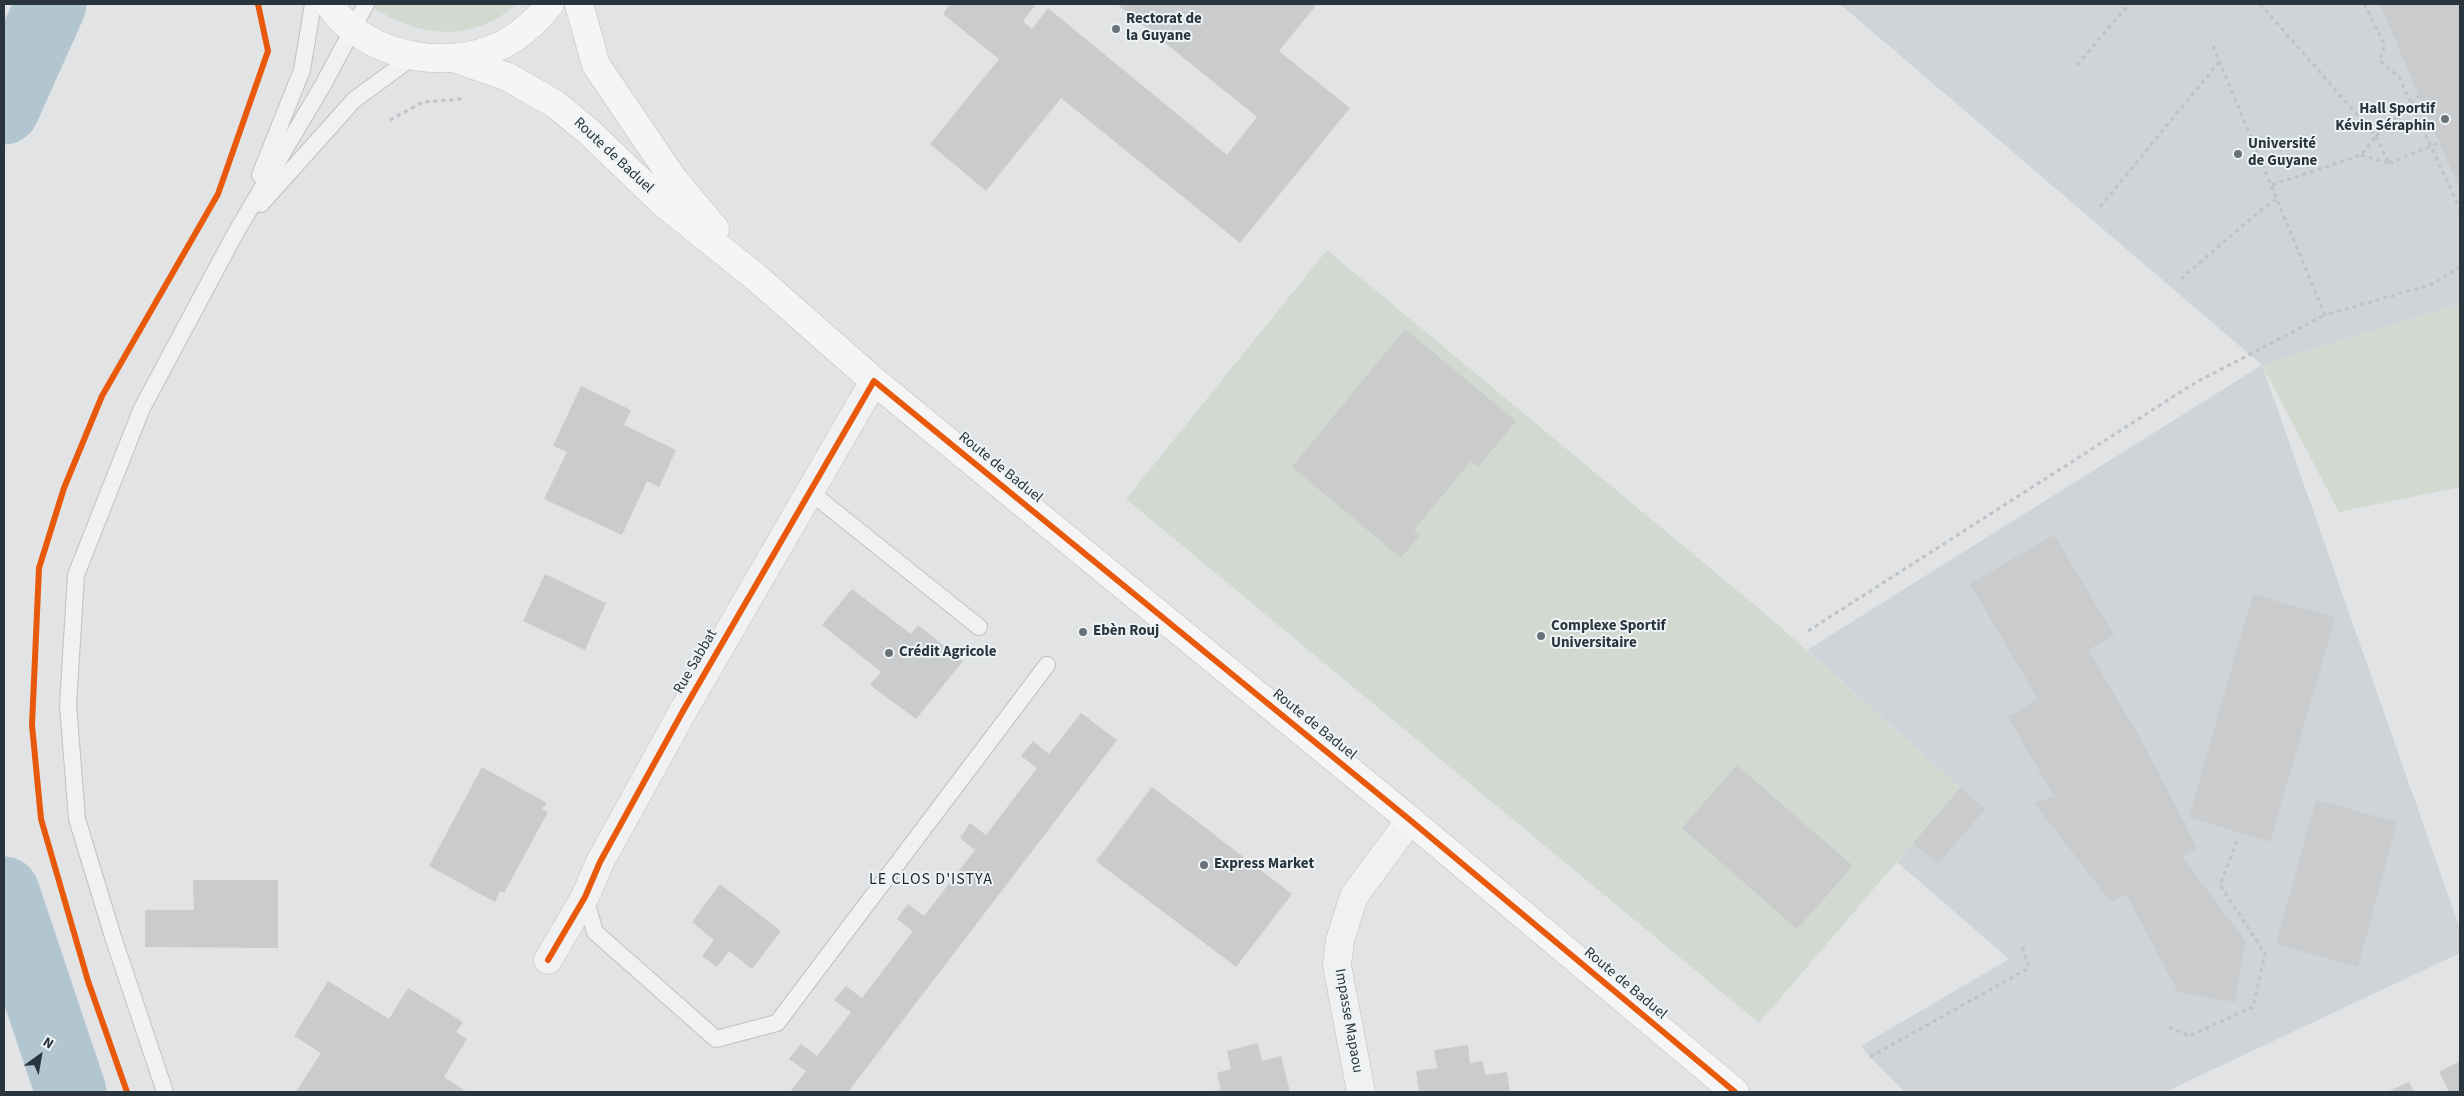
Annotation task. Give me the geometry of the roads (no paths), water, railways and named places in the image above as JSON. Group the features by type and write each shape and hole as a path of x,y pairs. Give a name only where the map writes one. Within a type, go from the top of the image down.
{"main road":[{"path":"329,4 353,31 381,45 414,56 454,58 485,51 513,38 538,19 550,4"},
{"name":"Route de Baduel","path":"579,4 596,65 674,180 758,279"},
{"name":"Route de Baduel","path":"454,58 508,77 555,104 588,131 661,201 758,279 874,381 1410,820 1735,1092"}],"street":[{"name":"Rue Sabbat","path":"548,960 585,897 600,862 673,728 874,381"},
{"name":"Impasse Mapaou","path":"1361,1092 1337,965 1340,940 1354,896 1410,820"}],"lane":[{"path":"235,234 302,70 313,4"},
{"path":"165,1092 114,940 77,819 68,705 76,575 142,408 235,234 353,31 366,4"},
{"path":"235,234 354,100 414,56"},
{"path":"809,491 979,626"},
{"path":"585,897 595,932 716,1039 777,1023 1047,665"}],"waterway":[{"path":"4,109 51,4"},
{"path":"4,892 71,1092"}],"place":[{"name":"Rectorat de la Guyane","path":"1116,29"},
{"name":"Hall Sportif Kévin Séraphin","path":"2445,119"},
{"name":"Université de Guyane","path":"2238,154"},
{"name":"Ebèn Rouj","path":"1083,632"},
{"name":"Complexe Sportif Universitaire","path":"1541,636"},
{"name":"Crédit Agricole","path":"889,653"},
{"name":"Express Market","path":"1204,865"}],"district":[{"name":"LE CLOS D'ISTYA","path":"931,880"}]}
